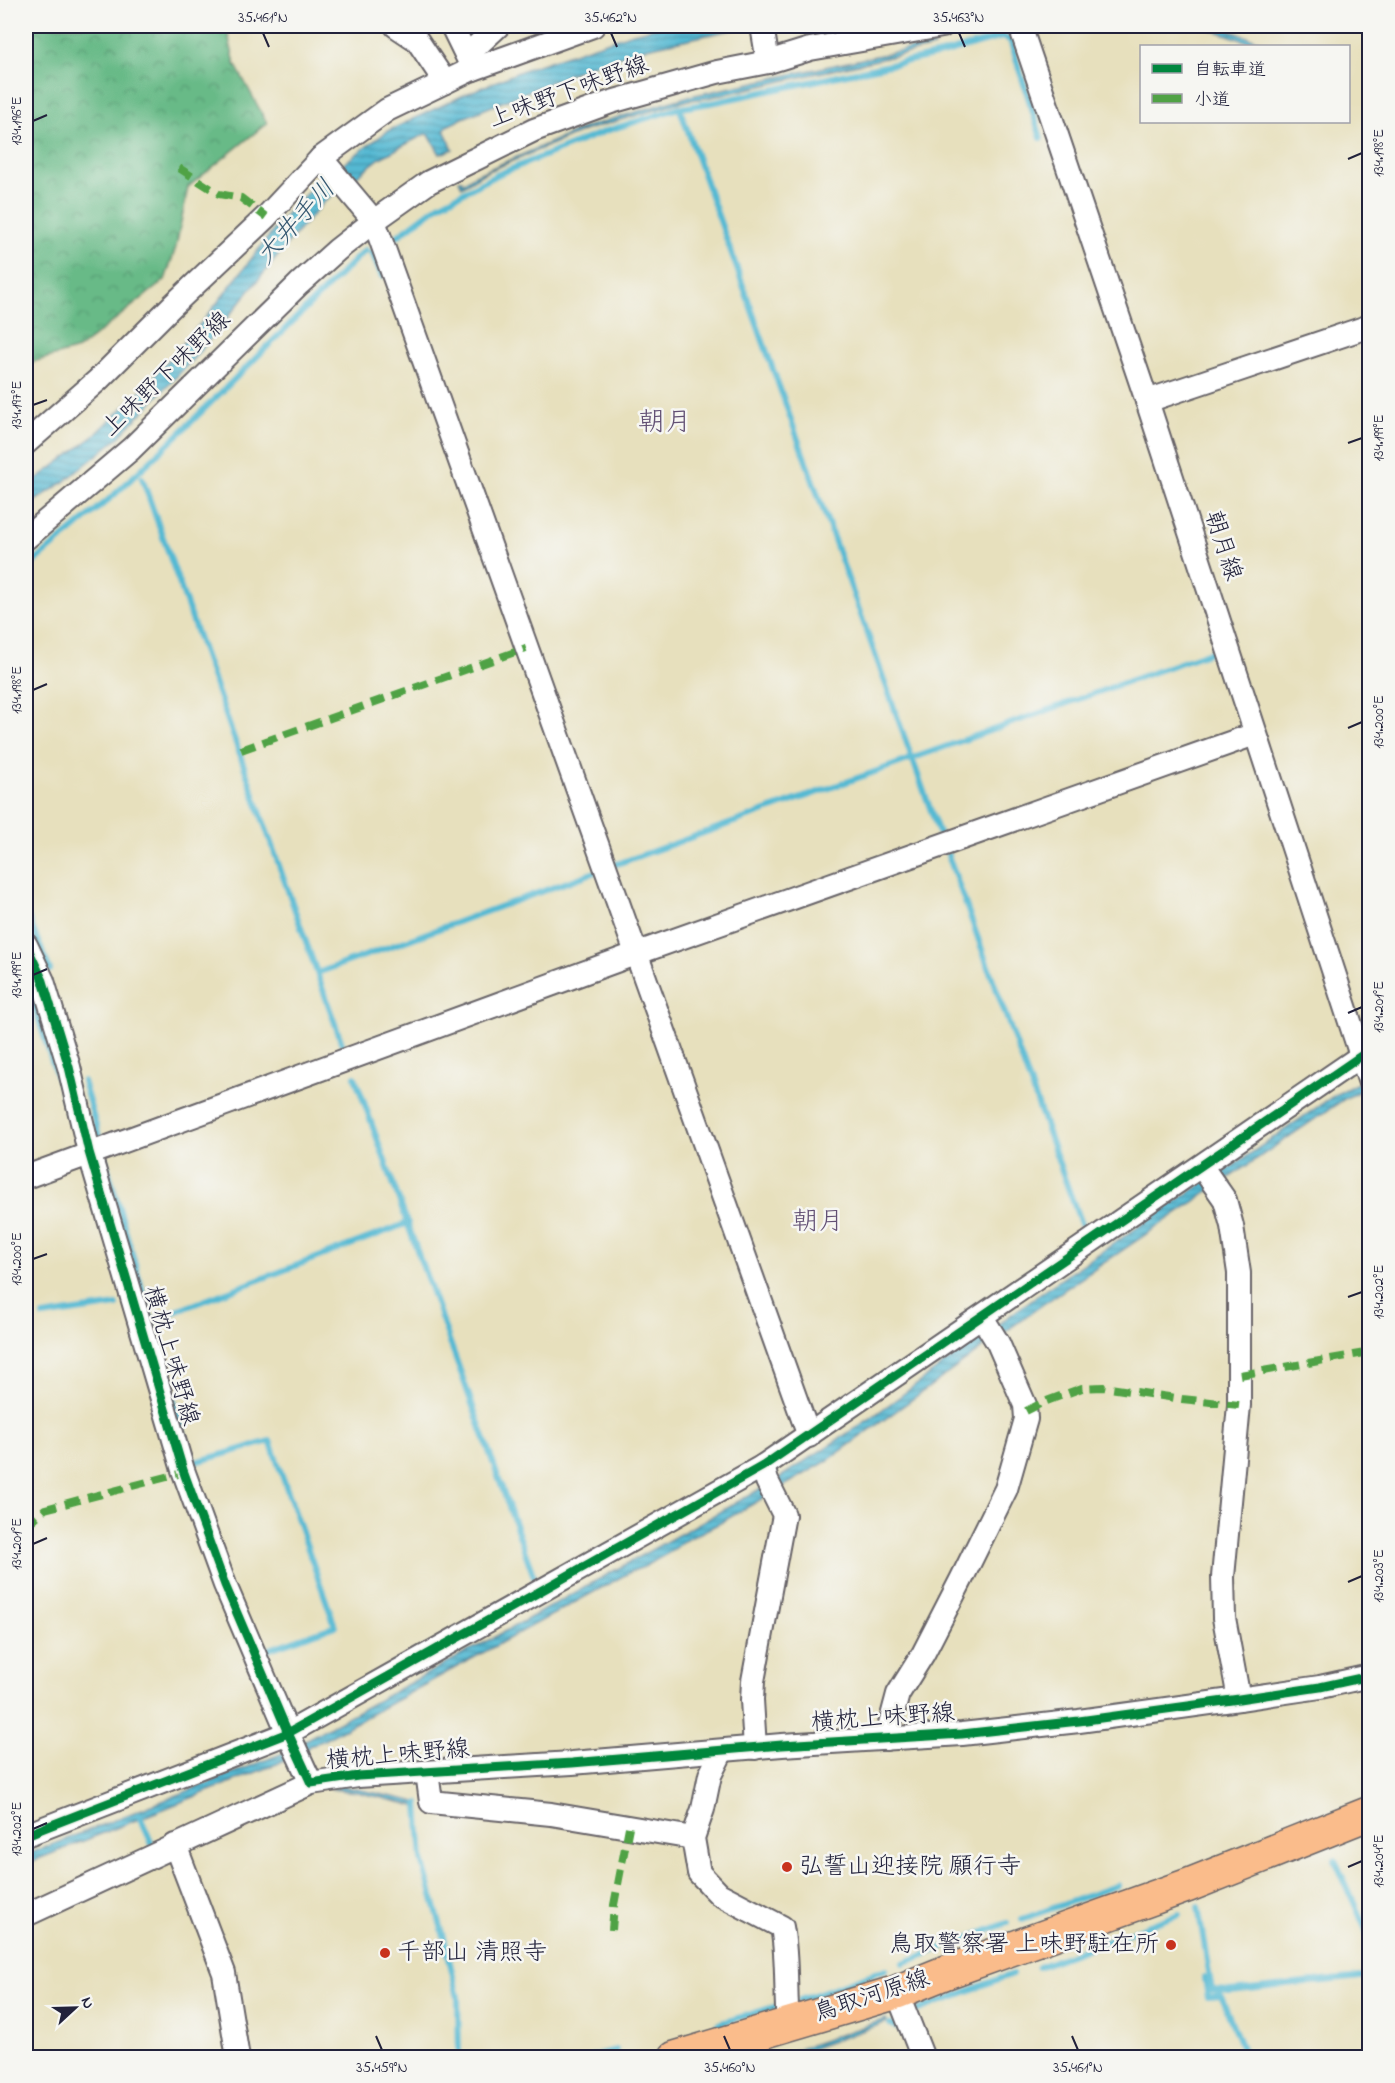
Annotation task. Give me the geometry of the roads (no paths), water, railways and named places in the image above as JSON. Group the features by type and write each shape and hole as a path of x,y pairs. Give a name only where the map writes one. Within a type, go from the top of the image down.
{"main road":[{"name":"鳥取河原線","path":"675,2058 897,1992 1189,1885 1370,1813"}],"street":[{"path":"396,26 417,40 445,82"},
{"path":"452,26 470,62"},
{"path":"26,443 114,364 171,306 266,217 321,158 387,110 445,82 470,62 498,26"},
{"path":"470,62 593,26"},
{"name":"上味野下味野線","path":"26,538 139,442 299,284 337,250 429,182 534,130 611,102 717,72 765,44 810,49 942,26"},
{"name":"朝月線","path":"1020,26 1147,400 1255,734 1365,1055 1370,1083"},
{"path":"321,158 374,221 809,1436"},
{"path":"1147,400 1370,326"},
{"path":"26,1177 89,1152 635,954 1255,734"},
{"name":"横枕上味野線","path":"26,945 43,981 59,1034 89,1152 183,1470 225,1585 311,1783 358,1776 572,1763 962,1734 1239,1699 1320,1687 1370,1676"},
{"path":"26,1835 288,1733 763,1466 1365,1055"},
{"path":"1202,1167 1225,1200 1232,1226 1239,1273 1239,1406 1223,1577 1224,1618 1239,1699"},
{"path":"886,1739 898,1694 934,1633 1006,1489 1026,1419 1025,1405 998,1343 982,1317"},
{"path":"755,1748 753,1681 784,1515 767,1481 763,1466"},
{"path":"722,1751 710,1775 703,1809 693,1838 699,1873 719,1894 782,1927 786,1948 785,1992 788,2024"},
{"path":"427,1772 431,1802 551,1814 693,1838"},
{"path":"26,1915 311,1783"},
{"path":"176,1845 224,1973 238,2058"},
{"path":"897,1992 922,2058"}],"water":[{"name":"大井手川","path":"663,26 750,26 646,48 589,66 447,126 444,130 453,149 440,154 429,135 425,134 380,158 324,202 198,354 118,438 64,482 26,507 26,487 93,437 149,382 207,316 287,213 314,186 388,131 466,94 526,69 633,33"},
{"path":"1201,26 1216,26 1271,45 1257,45"},
{"path":"931,44 934,47 707,98 689,100 586,130 484,173 462,187 459,180 463,183 473,176 586,127 686,97"},
{"path":"1369,1077 1369,1086 1346,1098 1042,1305 827,1461 720,1523 684,1541 672,1551 644,1567 632,1571 322,1741 310,1745 305,1751 301,1742 773,1482 868,1420 1042,1292 1205,1182 1218,1176 1335,1095"},
{"path":"286,1752 289,1759 26,1864 26,1855"},
{"path":"343,1786 417,1802 416,1806 357,1792 331,1789"},
{"path":"886,2019 887,2022 788,2057 775,2057"}],"waterway":[{"path":"395,238 439,205 499,174 606,131 676,109 941,54 1002,37 1010,40 1041,138"},
{"path":"681,112 941,839"},
{"path":"26,569 114,495 365,250"},
{"path":"371,252 382,276"},
{"path":"142,478 345,1052"},
{"path":"614,865 1213,651"},
{"path":"948,855 1081,1224"},
{"path":"320,972 595,872"},
{"path":"26,913 50,970"},
{"path":"26,979 69,1115"},
{"path":"355,1077 534,1577"},
{"path":"83,1081 99,1136"},
{"path":"105,1159 192,1463 270,1441 335,1626 264,1651 266,1656"},
{"path":"153,1320 408,1223"},
{"path":"43,1316 117,1305"},
{"path":"418,1804 422,1860 458,1997 459,2058"},
{"path":"139,1814 154,1849"},
{"path":"1335,1860 1370,1939"},
{"path":"1022,1919 1118,1885"},
{"path":"1198,1907 1212,1990 1230,1991 1370,1976"},
{"path":"1038,1967 1179,1914"},
{"path":"903,1963 1007,1923"},
{"path":"800,2000 886,1969"},
{"path":"916,2011 1012,1974"},
{"path":"1205,1978 1208,1997 1221,1996 1246,2058"},
{"path":"718,2024 777,2006"},
{"path":"890,2024 902,2029 903,2033"},
{"path":"587,2058 616,2050"}],"place":[{"name":"弘誓山迎接院 願行寺","path":"787,1867"},
{"name":"鳥取警察署 上味野駐在所","path":"1171,1945"},
{"name":"千部山 清照寺","path":"385,1953"}],"district":[{"name":"朝月","path":"665,423"},
{"name":"朝月","path":"818,1223"}]}
